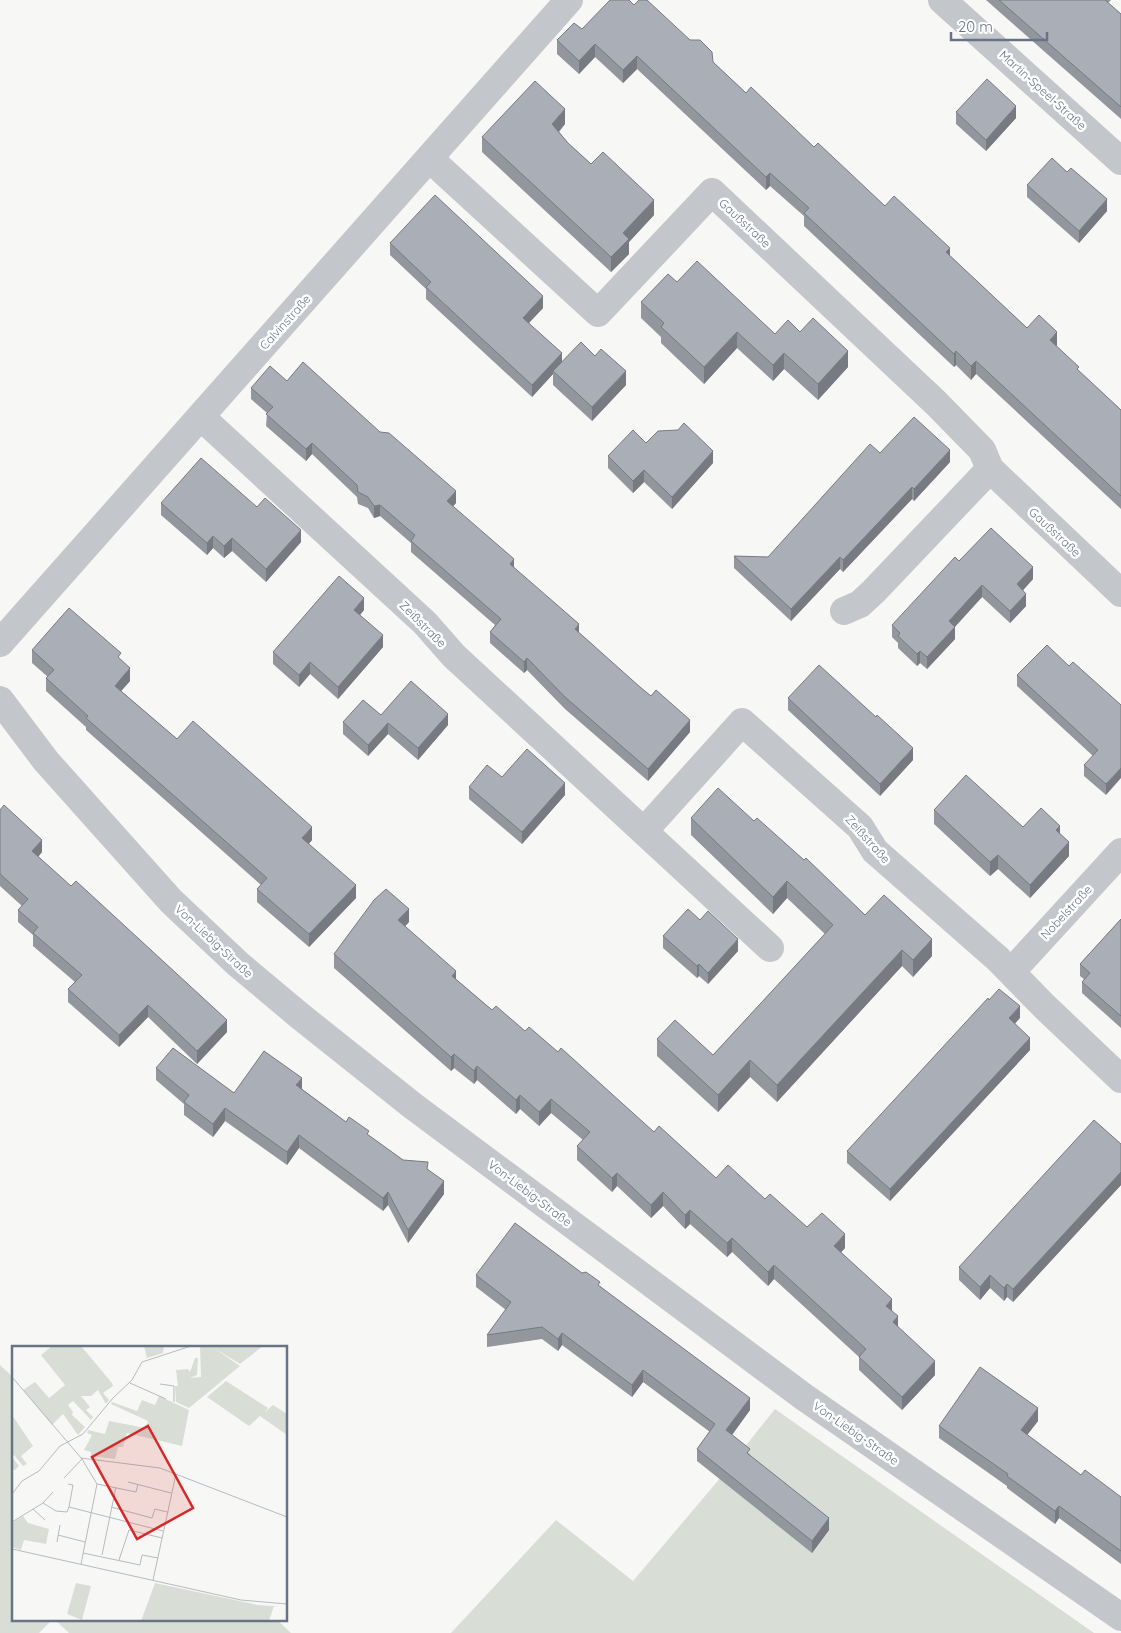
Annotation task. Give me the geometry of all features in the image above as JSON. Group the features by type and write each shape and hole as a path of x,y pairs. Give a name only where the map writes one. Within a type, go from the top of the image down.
{"street":[{"name":"Calvinstraße","path":"0,642 569,0"},
{"name":"Martin-Speel-Straße","path":"942,0 1121,161"},
{"name":"Gaußstraße","path":"430,159 598,313 712,192 936,403 982,450 990,469 1121,593"},
{"name":"Zeißstraße","path":"201,417 425,623 454,656 770,948"},
{"path":"844,611 860,604 990,469"},
{"name":"Von-Liebig-Straße","path":"0,700 46,760 164,893 238,964 300,1016 413,1106 804,1397 1121,1617"},
{"name":"Zeißstraße","path":"644,832 742,722 860,827 875,851 1011,972 1121,1078"},
{"name":"Nobelstraße","path":"1011,972 1121,852"}],"shaded area":[{"path":"0,1365 12,1376 12,1620 52,1620 39,1633 0,1633"},
{"path":"775,1409 1094,1633 451,1633 556,1520 633,1581 716,1483"},
{"path":"55,1620 277,1620 291,1633 69,1633"}],"building":[{"path":"610,0 629,0 634,5 639,0 647,0 690,40 700,40 712,52 713,62 746,93 751,87 814,147 818,143 885,206 894,196 950,248 946,252 1027,328 1039,315 1057,332 1050,340 1079,367 1077,369 1121,410 1121,496 976,361 971,366 956,351 954,354 804,213 809,208 770,173 766,177 637,56 623,70 595,44 579,61 557,40 574,23 582,29"},
{"path":"999,0 1105,0 1121,14 1121,107"},
{"path":"987,79 1016,106 986,140 956,112"},
{"path":"535,81 565,109 552,124 568,143 591,164 603,152 654,200 623,233 629,239 611,257 482,137"},
{"path":"1052,158 1067,172 1071,168 1107,199 1079,231 1027,185"},
{"path":"435,195 543,296 523,318 562,353 532,385 426,287 431,282 390,243"},
{"path":"697,261 775,334 788,320 800,332 813,318 848,351 818,384 784,353 773,365 737,332 704,367 661,327 664,323 641,302 668,274 677,282"},
{"path":"581,342 595,356 601,349 626,371 592,407 553,371"},
{"path":"303,362 380,432 389,433 456,491 447,501 514,559 510,564 579,624 575,629 651,696 656,690 690,720 648,769 565,697 527,658 524,662 490,632 501,619 411,541 415,535 380,505 374,506 368,497 358,492 357,485 312,443 306,449 266,414 273,407 251,388 270,366 287,381"},
{"path":"914,417 950,450 843,560 840,557 791,609 734,556 768,557 870,444 880,453"},
{"path":"684,423 713,451 672,497 644,470 633,481 608,456 633,430 646,443 658,431 678,430"},
{"path":"201,458 257,507 265,498 301,530 266,569 232,538 224,546 213,536 207,543 161,503"},
{"path":"991,528 1033,567 1017,584 1026,594 1010,611 982,585 949,621 955,627 927,657 920,651 917,654 898,636 900,633 892,625 955,557 959,561"},
{"path":"339,576 364,598 354,610 383,635 338,687 310,662 299,675 273,652"},
{"path":"69,608 121,653 118,657 130,668 115,686 177,739 193,721 312,827 302,838 356,885 309,934 257,889 267,878 86,718 88,716 46,678 54,670 32,650"},
{"path":"1047,645 1069,666 1073,662 1121,705 1121,768 1106,784 1084,765 1098,750 1017,675"},
{"path":"819,665 913,748 880,784 788,698"},
{"path":"411,681 448,714 418,748 388,723 368,745 343,722 363,700 381,715"},
{"path":"527,749 565,783 522,832 469,787 487,765 502,777"},
{"path":"966,775 1023,827 1041,808 1060,826 1056,830 1069,842 1030,885 998,855 990,862 934,810"},
{"path":"718,788 754,821 757,818 804,860 806,858 865,915 884,895 932,939 913,960 902,950 777,1085 750,1060 718,1095 657,1039 675,1020 713,1055 833,925 787,881 773,897 691,818"},
{"path":"4,805 42,840 32,851 71,886 76,881 227,1020 197,1051 148,1005 119,1035 68,989 82,975 33,933 38,927 18,910 28,899 0,874 0,810"},
{"path":"386,889 409,909 398,920 456,971 452,976 492,1010 496,1006 525,1031 529,1027 558,1052 561,1048 654,1132 659,1126 716,1178 728,1165 765,1199 770,1194 807,1227 822,1213 845,1234 834,1246 892,1299 886,1306 898,1316 893,1322 935,1361 902,1397 859,1357 866,1349 774,1265 768,1272 732,1238 727,1243 690,1210 685,1215 663,1192 651,1205 617,1173 612,1178 577,1146 590,1132 551,1099 539,1112 520,1095 516,1100 477,1066 474,1071 454,1054 451,1057 334,954 374,900"},
{"path":"688,909 700,920 708,911 738,939 708,973 699,964 697,966 663,936"},
{"path":"1121,919 1121,1016 1082,982 1090,973 1080,964"},
{"path":"999,989 1020,1006 1009,1018 1030,1038 890,1189 847,1151 988,998 989,1000"},
{"path":"173,1048 234,1093 264,1051 302,1078 296,1085 346,1122 349,1117 369,1131 367,1134 403,1160 428,1162 427,1169 444,1181 408,1230 388,1192 383,1198 299,1135 287,1152 225,1108 213,1124 184,1102 189,1095 156,1068"},
{"path":"1094,1120 1121,1144 1121,1172 1013,1289 1007,1284 1004,1288 990,1275 980,1287 959,1267"},
{"path":"515,1223 582,1273 586,1272 600,1282 598,1285 750,1398 726,1430 750,1449 747,1453 829,1518 812,1541 697,1449 715,1424 643,1370 632,1385 562,1333 558,1339 542,1327 487,1335 511,1302 476,1275"},
{"path":"980,1367 1038,1408 1021,1430 1081,1475 1085,1470 1121,1497 1121,1551 1059,1506 1055,1511 1007,1476 1008,1474 939,1426"}]}
